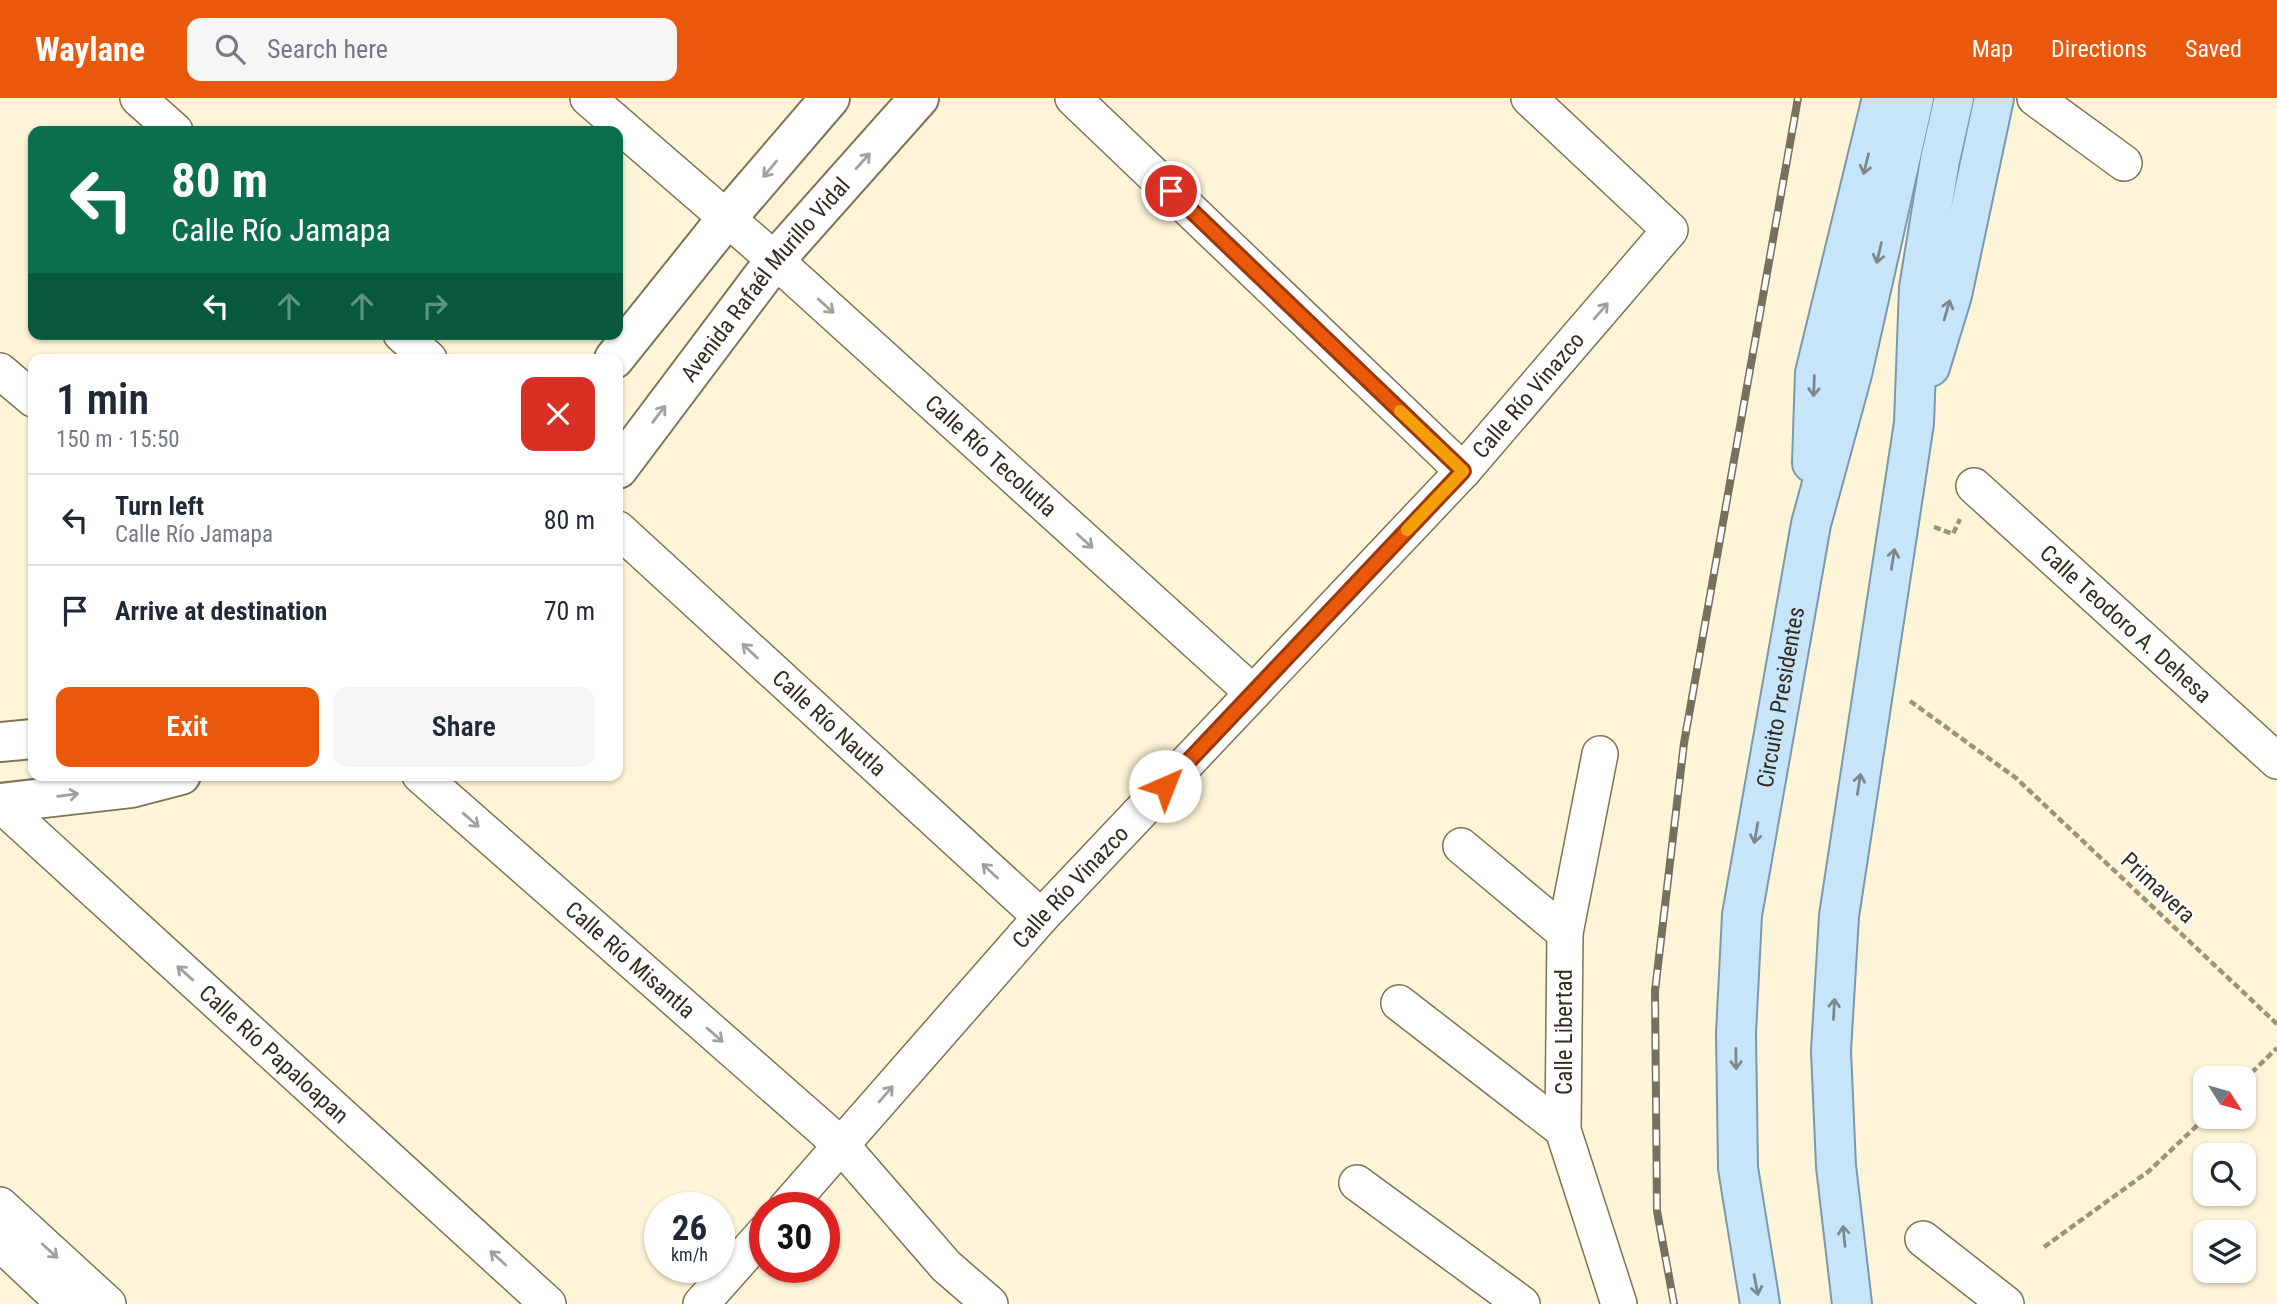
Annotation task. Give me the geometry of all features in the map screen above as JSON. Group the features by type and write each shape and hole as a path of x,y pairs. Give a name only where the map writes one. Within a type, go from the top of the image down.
{"main road":[{"path":"618,354 727,218 830,98"},
{"name":"Avenida Rafaél Murillo Vidal","path":"623,462 775,260 919,98"},
{"path":"1811,524 1815,373 1882,98"},
{"name":"Circuito Presidentes","path":"1759,1304 1738,1168 1736,1033 1742,915 1811,524 1852,374 1914,98"},
{"path":"1852,1304 1836,1166 1831,1051 1839,916 1914,423 1919,288 1940,160 1954,98"},
{"path":"1914,423 1952,295 1994,98"},
{"path":"0,742 28,739"},
{"path":"0,804 131,788 158,781"}],"street":[{"path":"138,98 169,126"},
{"name":"Calle Río Tecolutla","path":"588,98 620,126"},
{"path":"1073,98 1463,471"},
{"name":"Calle Río Vinazco","path":"800,1192 1041,917 1463,471 1670,230 1529,98"},
{"path":"2035,98 2124,163"},
{"name":"Calle Río Tecolutla","path":"623,128 775,260 1253,693"},
{"path":"408,340 423,354"},
{"path":"0,371 28,395"},
{"name":"Calle Teodoro A. Dehesa","path":"1974,486 2277,761"},
{"name":"Calle Río Nautla","path":"623,534 1041,917"},
{"name":"Calle Libertad","path":"1600,754 1564,933 1563,1130 1619,1304"},
{"name":"Calle Río Misantla","path":"427,781 841,1145 947,1266 990,1304"},
{"name":"Calle Río Papaloapan","path":"0,804 548,1304"},
{"path":"1461,846 1564,933"},
{"path":"1399,1003 1563,1130"},
{"path":"1357,1183 1522,1304"},
{"path":"0,1205 108,1304"},
{"path":"1923,1240 2006,1304"},
{"path":"0,1243 65,1304"},
{"path":"701,1304 749,1250"}],"path":[{"path":"1900,514 1953,534 1974,486"},
{"name":"Primavera","path":"1875,676 2016,778 2277,1024"},
{"path":"2256,1068 2277,1048"},
{"path":"2044,1247 2149,1171 2193,1129"}],"railway":[{"path":"1674,1304 1657,1211 1655,991 1684,743 1798,98"}],"slow traffic":[{"path":"1400,411 1463,471 1407,530"}],"route":[{"path":"1165,786 1463,471 1171,191"}]}
